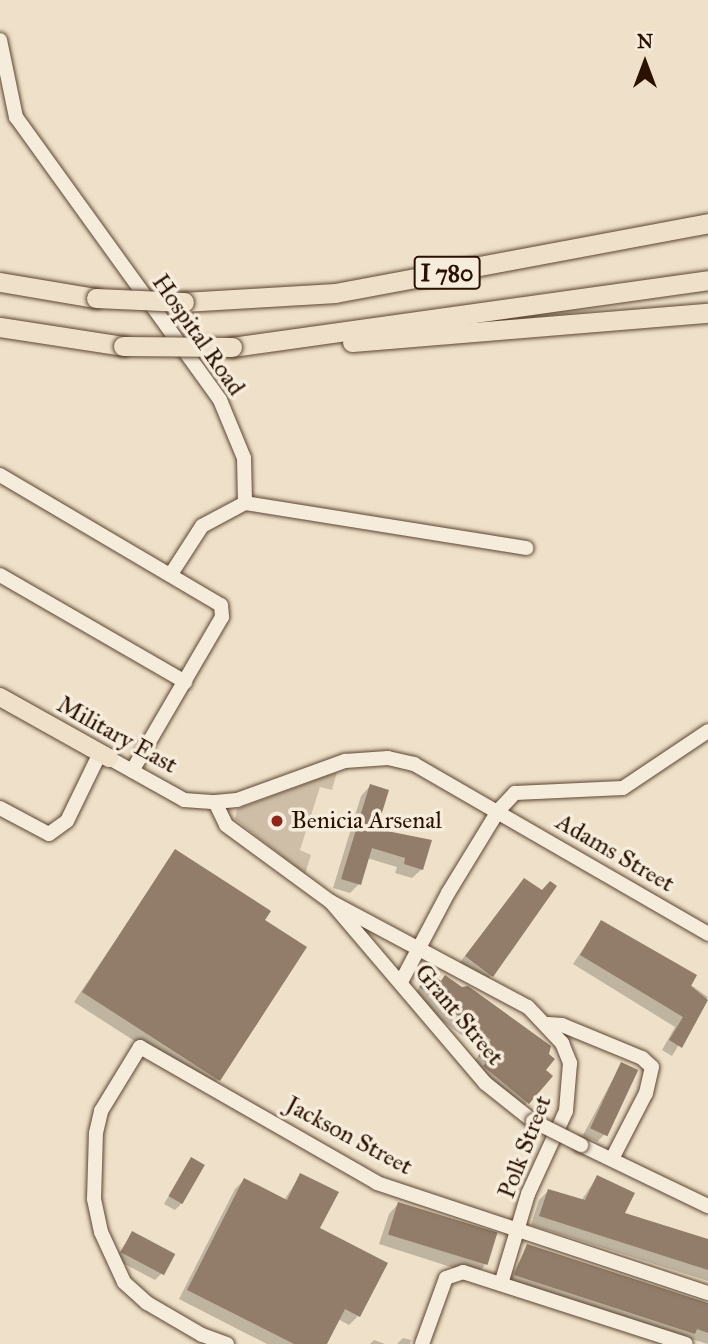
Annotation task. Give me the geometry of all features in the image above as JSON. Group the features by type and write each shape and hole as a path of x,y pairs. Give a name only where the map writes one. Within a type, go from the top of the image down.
{"highway":[{"name":"I 780","path":"0,282 96,298 184,302 335,293 708,223"},
{"name":"I 780","path":"0,327 123,346 232,347 708,281"},
{"path":"232,347 281,349 708,313"}],"main road":[{"name":"Military East","path":"1,698 104,756"}],"street":[{"name":"Hospital Road","path":"0,40 16,117 220,400 244,458 245,503"},
{"path":"0,475 171,573 221,605 222,617 132,771"},
{"path":"171,573 202,526 245,503 526,548"},
{"path":"0,575 185,682"},
{"path":"401,982 498,811 515,793 527,789 595,792 623,788 708,732"},
{"path":"0,808 49,834 67,821 104,756"},
{"name":"Military East","path":"104,756 184,800 215,802 237,800 345,761 388,758 441,776 498,811"},
{"name":"Grant Street","path":"215,802 226,825 331,902 485,1083 533,1121 708,1206"},
{"name":"Adams Street","path":"498,811 708,934"},
{"name":"Polk Street","path":"331,902 528,1007 548,1024 570,1063 571,1088 518,1230 501,1284"},
{"path":"548,1024 562,1025 642,1058 652,1067 646,1093 612,1159"},
{"name":"Jackson Street","path":"227,1344 202,1335 147,1303 124,1282 101,1232 93,1180 96,1133 102,1111 140,1047 377,1183 708,1293"},
{"path":"422,1344 450,1273 463,1272 686,1344"}],"shaded area":[{"path":"337,772 332,790 320,787 300,850 311,855 305,874 235,819 237,809"}],"building":[{"path":"370,784 389,790 377,829 432,840 423,870 404,864 405,858 372,848 361,885 341,879"},
{"path":"175,849 271,911 265,920 307,947 220,1081 82,992"},
{"path":"524,878 542,890 550,881 557,886 493,977 465,956"},
{"path":"601,920 697,975 691,986 708,1000 682,1048 669,1040 683,1017 580,955"},
{"path":"431,973 441,981 445,975 462,987 468,986 551,1046 549,1054 555,1059 546,1070 553,1076 529,1104 483,1066 486,1063 478,1056 491,1040 419,987"},
{"path":"621,1062 638,1070 607,1136 590,1128"},
{"path":"191,1157 205,1165 182,1204 168,1196"},
{"path":"300,1173 339,1192 320,1228 388,1263 360,1317 345,1309 327,1344 294,1344 187,1290 244,1178 287,1200"},
{"path":"597,1175 635,1193 625,1213 708,1239 708,1270 539,1216 548,1189 585,1200"},
{"path":"398,1202 497,1232 488,1265 388,1235"},
{"path":"132,1231 175,1254 164,1275 121,1252"},
{"path":"527,1244 708,1303 708,1333 697,1329 695,1334 514,1275"}],"place":[{"name":"Benicia Arsenal","path":"277,821"}]}
